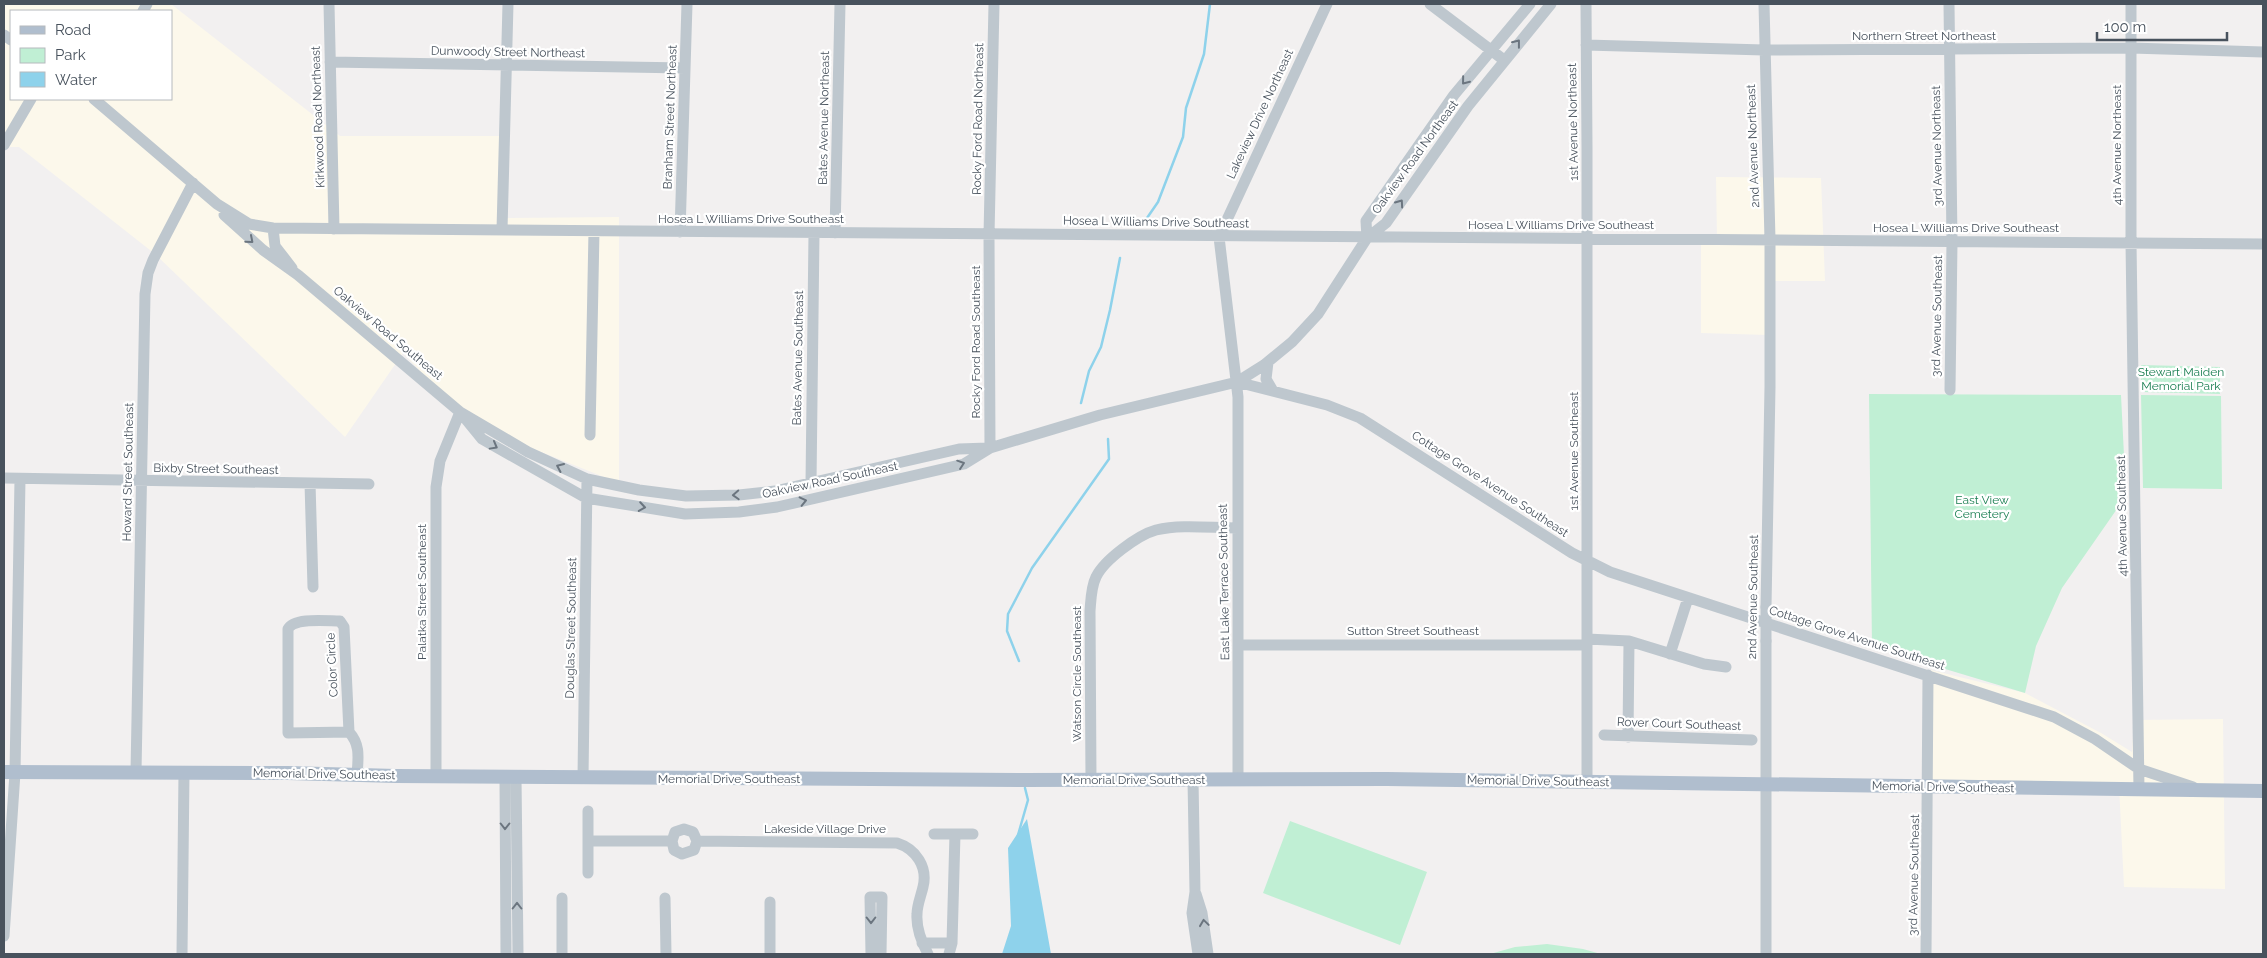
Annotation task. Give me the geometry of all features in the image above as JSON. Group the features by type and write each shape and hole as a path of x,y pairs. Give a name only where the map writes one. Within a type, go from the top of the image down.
{"main road":[{"name":"Memorial Drive Southeast","path":"10,772 184,772 583,778 1388,779 2263,791"}],"street":[{"name":"Kirkwood Road Northeast","path":"328,4 334,229"},
{"path":"502,230 508,66 508,4"},
{"name":"Branham Street Northeast","path":"680,232 687,4"},
{"name":"Bates Avenue Northeast","path":"835,233 840,4"},
{"name":"Rocky Ford Road Northeast","path":"989,234 994,4"},
{"name":"Lakeview Drive Northeast","path":"1218,237 1327,4"},
{"path":"1430,4 1504,60"},
{"name":"Oakview Road Northeast","path":"1368,238 1366,221 1454,95 1530,4"},
{"name":"Oakview Road Northeast","path":"1368,238 1386,223 1468,106 1550,4"},
{"name":"1st Avenue Northeast","path":"1586,4 1587,239"},
{"name":"2nd Avenue Northeast","path":"1764,4 1770,240"},
{"name":"3rd Avenue Northeast","path":"1949,4 1952,242"},
{"name":"4th Avenue Northeast","path":"2131,4 2131,243"},
{"name":"Northern Street Northeast","path":"1586,45 1764,50 2131,48 2263,52"},
{"name":"Dunwoody Street Northeast","path":"330,62 685,68"},
{"path":"4,145 30,100"},
{"name":"Hosea L Williams Drive Southeast","path":"95,100 217,204 249,224 273,228 2263,244"},
{"name":"Howard Street Southeast","path":"136,772 145,294 148,273 193,183"},
{"name":"Oakview Road Southeast","path":"217,204 227,218 251,241 282,266 298,275"},
{"name":"Oakview Road Southeast","path":"273,228 274,246 298,275 460,412 528,452 587,479 639,490 686,496 739,495 775,490 959,449 990,448 1100,415 1237,382 1268,362 1292,342 1318,314 1368,238"},
{"path":"590,435 594,231"},
{"name":"Bates Avenue Southeast","path":"811,483 814,233"},
{"name":"Rocky Ford Road Southeast","path":"989,234 990,448"},
{"name":"East Lake Terrace Southeast","path":"1218,237 1237,382 1238,780"},
{"name":"1st Avenue Southeast","path":"1587,239 1587,782"},
{"name":"2nd Avenue Southeast","path":"1766,954 1765,784 1770,240"},
{"name":"3rd Avenue Southeast","path":"1950,390 1952,242"},
{"name":"4th Avenue Southeast","path":"2131,243 2139,790"},
{"path":"1268,362 1266,379 1273,391"},
{"name":"Cottage Grove Avenue Southeast","path":"1237,382 1327,405 1360,418 1588,562 1633,580 2054,717 2109,748 2138,770 2202,790"},
{"name":"Oakview Road Southeast","path":"460,412 482,440 586,498 686,514 768,508 964,464 990,448"},
{"name":"Palatka Street Southeast","path":"436,776 436,487 440,461 460,412"},
{"name":"Bixby Street Southeast","path":"4,478 142,482 369,484"},
{"path":"4,936 20,479"},
{"name":"Douglas Street Southeast","path":"583,778 587,479"},
{"path":"310,484 313,587"},
{"name":"Watson Circle Southeast","path":"1091,780 1090,611 1092,592 1097,575 1124,548 1140,537 1156,530 1237,528"},
{"path":"1670,654 1688,598"},
{"name":"Color Circle","path":"349,732 288,733 288,629 290,624 298,621 340,621 344,627 349,732 358,746 357,775"},
{"path":"1628,737 1630,641"},
{"name":"Sutton Street Southeast","path":"1238,645 1630,641 1704,664 1726,667"},
{"name":"3rd Avenue Southeast","path":"1926,954 1928,675"},
{"name":"Rover Court Southeast","path":"1604,735 1752,740"},
{"path":"182,954 184,772"},
{"path":"506,954 511,777"},
{"path":"511,777 518,954"},
{"path":"1193,780 1195,892 1192,913 1198,954"},
{"path":"588,811 588,873"},
{"name":"Lakeside Village Drive","path":"588,841 672,841 676,832 684,829 693,832 697,841 896,843 908,846 921,863 924,876 917,916 922,943 928,954"},
{"path":"934,834 973,834"},
{"path":"922,943 951,949 955,834"},
{"path":"672,841 674,850 682,854 694,850 697,841"},
{"path":"1195,892 1202,913 1208,954"},
{"path":"871,954 870,897 882,897 881,954"},
{"path":"562,898 562,954"},
{"path":"665,898 666,954"},
{"path":"770,902 770,954"}],"shaded area":[{"path":"4,4 171,4 340,136 508,136 506,218 619,217 619,483 471,424 403,353 345,437 155,254 19,147 4,147"},
{"path":"1716,177 1821,178 1825,281 1768,281 1768,335 1701,333 1701,239 1717,239"},
{"path":"1931,670 2025,693 2101,733 2132,752 2134,720 2223,719 2225,889 2124,887 2119,785 1930,782"}],"green space":[{"name":"Stewart Maiden Memorial Park","path":"2141,365 2220,367 2220,394 2141,392"},
{"name":"East View Cemetery","path":"1869,394 2121,395 2126,496 2062,588 2036,646 2025,693 1872,647"},
{"path":"2141,395 2221,396 2222,489 2143,488"},
{"path":"1290,821 1427,872 1400,945 1263,893"},
{"path":"1547,944 1583,949 1601,954 1490,954 1515,947"}],"water":[{"path":"1027,819 1051,954 1002,954 1011,926 1008,848"}],"waterway":[{"path":"1147,218 1158,202 1183,137 1186,108 1204,54 1210,4"},
{"path":"1081,403 1089,371 1101,347 1120,258"},
{"path":"1019,661 1007,631 1008,614 1032,568 1109,459 1108,439"},
{"path":"1018,835 1028,800 1025,788"}]}
